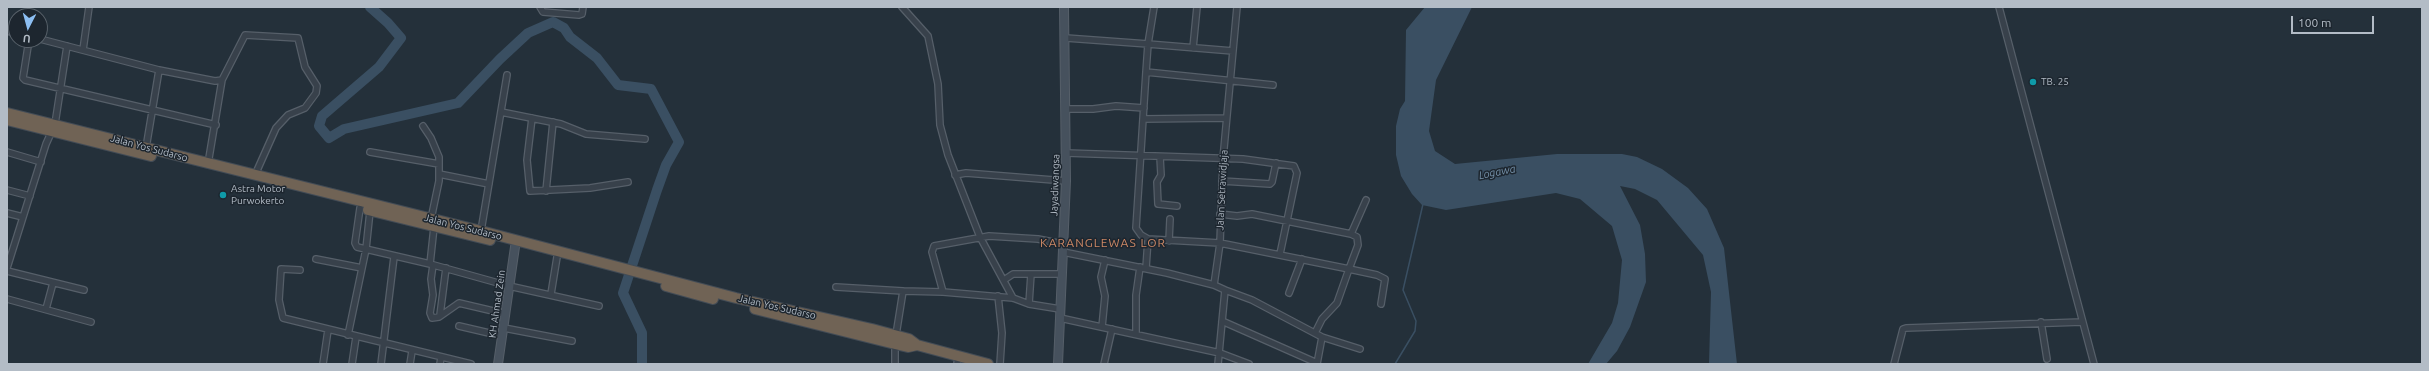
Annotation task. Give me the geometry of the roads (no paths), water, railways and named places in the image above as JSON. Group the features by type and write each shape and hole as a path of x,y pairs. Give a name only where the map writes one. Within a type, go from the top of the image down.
{"highway":[{"name":"Jalan Yos Sudarso","path":"7,113 54,127 370,211 481,231 557,257 601,266"},
{"name":"Jalan Yos Sudarso","path":"7,120 54,127 146,148 433,223 601,266 736,298 896,340 909,338 917,345 957,360 988,364"}],"street":[{"path":"83,50 90,7"},
{"path":"540,7 543,12 579,16 582,14 583,7"},
{"path":"902,7 925,33 930,42 938,84 940,125 955,175 1013,298"},
{"name":"Jayadiwangsa","path":"1058,364 1066,181 1066,38 1064,7"},
{"path":"1154,7 1148,44 1139,156 1136,228 1141,235 1148,238 1170,241 1220,243 1280,254 1377,275 1385,279 1381,304"},
{"path":"1192,48 1197,7"},
{"name":"Jalan Setrawidjaja","path":"1214,285 1220,243 1223,159 1229,80 1237,7"},
{"path":"1999,7 2094,364"},
{"path":"208,164 216,125 222,80 243,37 252,34 298,38 305,67 317,86 314,98 305,108 288,115 276,128 256,176"},
{"path":"1066,38 1233,51"},
{"path":"48,41 159,70 209,80 222,80"},
{"path":"7,268 41,162 54,127 67,46"},
{"path":"28,48 24,79 216,125"},
{"path":"146,148 159,70"},
{"path":"1146,72 1273,85"},
{"path":"481,231 507,75"},
{"path":"1066,109 1093,109 1116,106 1144,108"},
{"path":"501,112 553,122 586,134 645,139"},
{"path":"532,118 527,160 528,188 533,192 590,188 628,182"},
{"path":"1143,119 1226,118"},
{"path":"546,191 553,122"},
{"path":"423,126 432,138 440,174 433,223 433,295 430,315 432,318 437,318 459,303 506,314"},
{"path":"7,152 41,162"},
{"path":"370,152 439,164"},
{"path":"1066,153 1223,159 1243,158 1291,165 1297,170 1280,254"},
{"path":"1160,157 1160,175 1157,182 1158,204 1177,206"},
{"path":"1222,182 1270,184 1272,182 1276,163"},
{"path":"955,175 966,173 1066,181"},
{"path":"440,174 489,184"},
{"path":"7,190 30,196"},
{"path":"1351,234 1366,200"},
{"path":"360,208 355,243 357,247 446,268 509,286 551,294 599,306"},
{"path":"348,335 366,250 370,211"},
{"path":"7,213 23,217"},
{"path":"1220,214 1237,216 1252,214 1287,219 1351,234 1357,237 1358,245 1337,303 1322,319 1315,333"},
{"path":"1170,219 1170,241"},
{"path":"942,292 932,252 933,247 936,244 983,236 1038,239 1105,260 1214,285 1252,300 1322,337 1360,349"},
{"path":"1136,333 1136,295 1143,268 1148,238"},
{"name":"KH Ahmad Zein","path":"498,364 515,243"},
{"path":"381,364 394,256"},
{"path":"551,294 557,257"},
{"path":"316,259 362,268"},
{"path":"1289,293 1302,259"},
{"path":"1102,327 1105,296 1101,277 1105,260"},
{"path":"440,315 446,268"},
{"path":"300,270 281,269 279,300 281,317 383,344 472,364"},
{"path":"7,271 84,290"},
{"path":"1029,304 1031,274"},
{"path":"1004,280 1012,275 1062,274"},
{"path":"46,310 53,282"},
{"path":"836,287 942,292 1013,298 1102,327 1136,333 1220,353 1249,364"},
{"path":"1218,364 1225,290"},
{"path":"895,364 896,340 903,291"},
{"path":"998,296 1002,333 1000,364"},
{"path":"7,300 91,322"},
{"path":"1222,321 1317,363 1322,337"},
{"path":"1894,364 1903,329 1906,328 2040,322 2082,322"},
{"path":"2040,322 2047,359"},
{"path":"459,326 572,341"},
{"path":"1104,364 1112,329"},
{"path":"323,364 328,330"},
{"path":"352,364 356,337"},
{"path":"410,364 412,351"},
{"path":"440,364 441,357"}],"water":[{"name":"Logawa","path":"1425,7 1472,7 1436,80 1429,131 1435,151 1455,164 1557,154 1622,154 1637,157 1662,169 1688,188 1707,209 1724,248 1737,364 1709,364 1711,292 1703,255 1657,200 1635,189 1620,186 1640,225 1645,254 1646,282 1630,327 1617,351 1606,364 1588,364 1612,323 1618,303 1622,260 1612,226 1580,199 1556,193 1446,210 1422,205 1412,194 1401,176 1396,155 1396,126 1400,109 1405,101 1406,30"}],"waterway":[{"path":"370,7 388,23 401,38 379,67 322,116 319,126 329,138 344,129 458,103 500,59 528,33 553,22 564,28 570,37 597,58 618,85 651,89 679,142 666,165 623,293 642,333 642,364"},
{"path":"1395,364 1415,331 1416,321 1403,290 1423,204"}],"place":[{"name":"TB. 25","path":"2033,82"},
{"name":"Astra Motor Purwokerto","path":"223,195"}],"district":[{"name":"KARANGLEWAS LOR","path":"1103,243"}]}
